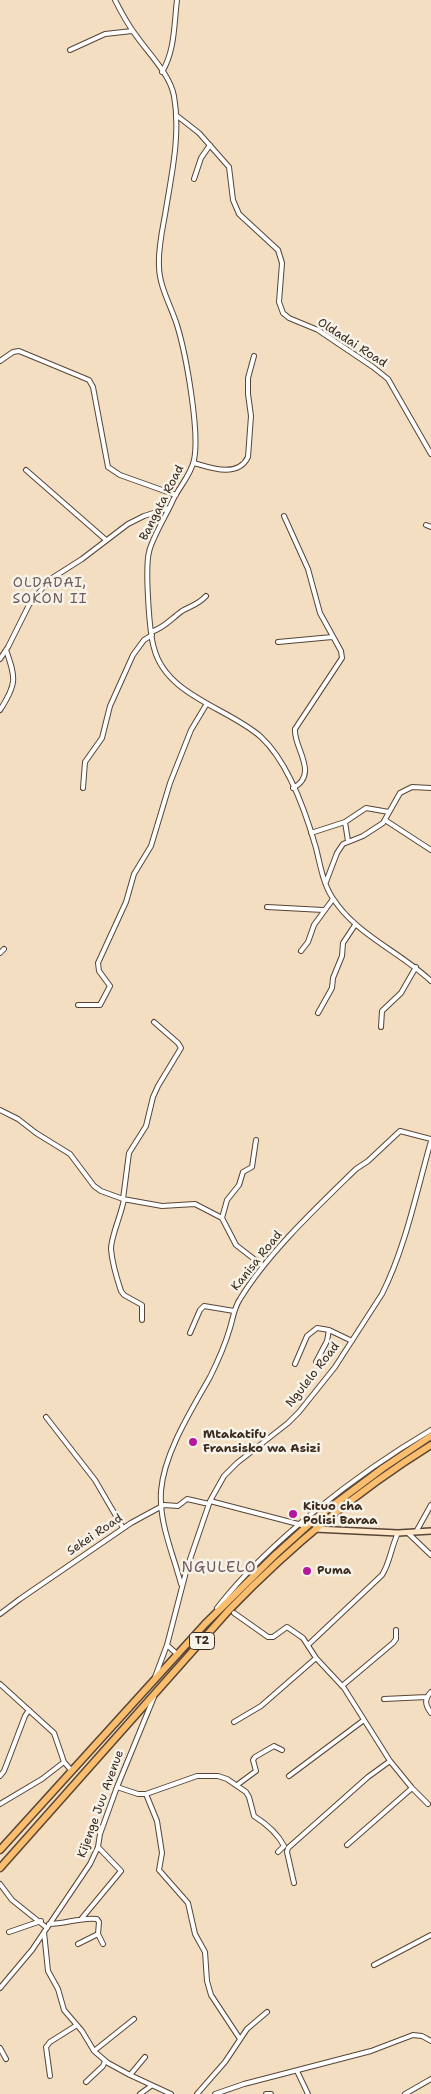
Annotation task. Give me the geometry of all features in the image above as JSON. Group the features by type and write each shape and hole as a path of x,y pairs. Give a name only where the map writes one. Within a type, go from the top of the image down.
{"highway":[{"name":"T2","path":"0,1850 70,1771 153,1684 205,1624 303,1525 431,1436"},
{"name":"T2","path":"0,1868 236,1603 315,1529 389,1473 431,1445"},
{"path":"90,1750 98,1758"},
{"path":"70,1771 77,1782"}],"street":[{"name":"Bangata Road","path":"115,0 132,31 172,89 176,115 175,148 158,266 161,282 177,324 185,362 195,449 194,463 169,508 150,547 148,556 151,634 156,655 176,681 206,704 238,721 261,738 281,763 311,833 326,883 333,899 355,925 375,941 416,967 431,981"},
{"path":"162,72 168,62 173,41 177,0"},
{"path":"70,50 105,34 132,31"},
{"name":"Oldadai Road","path":"176,115 193,128 229,167 233,200 244,221 271,242 280,256 282,269 279,302 283,313 289,318 318,330 374,367 388,379 431,454"},
{"path":"194,179 202,158 210,145"},
{"path":"0,361 13,352 19,351 89,380 108,467 120,475 176,495"},
{"path":"194,463 231,470 242,467 248,458 251,416 248,378 254,356"},
{"path":"26,470 106,540"},
{"path":"0,659 29,605 45,584 128,524 144,516 169,508"},
{"path":"284,516 308,569 317,606 342,658 295,729 295,735 303,754 305,766 300,782 292,788"},
{"path":"426,524 431,527"},
{"path":"83,788 85,762 102,738 110,706 133,655 151,634 166,626 180,612 199,603 206,596"},
{"path":"278,642 332,637"},
{"path":"0,710 7,699 14,678 6,650"},
{"path":"78,1005 100,1005 109,990 109,984 99,971 98,963 126,902 134,874 151,846 170,783 191,730 206,704"},
{"path":"326,883 337,853 348,841 363,836 385,820 397,796 412,787 431,788"},
{"path":"311,833 345,822 366,808 389,812"},
{"path":"385,820 431,850"},
{"path":"345,822 348,841"},
{"path":"301,950 306,946 311,930 323,910 333,899"},
{"path":"267,907 323,910"},
{"path":"318,1013 332,988 333,978 342,956 344,943 355,925"},
{"path":"0,953 4,949"},
{"path":"380,1027 382,1011 401,993 416,967"},
{"path":"142,1320 142,1305 121,1292 112,1244 123,1199 129,1153 146,1126 153,1097 158,1086 181,1048 178,1043 154,1022"},
{"path":"0,1110 18,1118 36,1133 70,1154 97,1189 123,1199 166,1207 192,1203 222,1218 236,1245 263,1266"},
{"name":"Kanisa Road","path":"181,1584 164,1528 161,1507 163,1476 167,1459 213,1370 240,1299 263,1266 282,1244 356,1169 368,1161 396,1133 404,1130 431,1140"},
{"path":"222,1218 227,1200 239,1186 243,1172 252,1167 256,1140"},
{"name":"Ngulelo Road","path":"153,1684 167,1645 181,1584 210,1502 224,1476 230,1469 299,1412 321,1386 352,1341 388,1281 431,1140"},
{"path":"190,1332 200,1310 204,1306 234,1311"},
{"path":"295,1364 303,1343 310,1333 320,1327 352,1341"},
{"path":"316,1362 327,1341 329,1330"},
{"path":"46,1418 94,1480 123,1528"},
{"path":"303,1525 385,1460 431,1430"},
{"name":"Sekei Road","path":"0,1614 20,1598 123,1528 166,1504 178,1506 188,1499 210,1502 303,1525"},
{"path":"416,1532 431,1505"},
{"path":"315,1529 398,1533 431,1531"},
{"path":"309,1644 382,1575 386,1569 390,1552 398,1533"},
{"path":"408,1533 431,1555"},
{"path":"234,1613 268,1637 273,1637 288,1627 297,1632 309,1644 316,1658 342,1686 390,1761 428,1804"},
{"path":"342,1686 394,1643 396,1630"},
{"path":"167,1645 178,1655"},
{"path":"234,1722 260,1706 316,1658"},
{"path":"1,1687 55,1734 64,1762 70,1771"},
{"path":"431,1692 425,1702 431,1713"},
{"name":"Kijenge Juu Avenue","path":"0,1988 44,1932 87,1869 98,1847 104,1821 117,1786 156,1693"},
{"path":"384,1699 427,1696"},
{"path":"0,1776 4,1771 29,1710"},
{"path":"289,1776 364,1720"},
{"path":"237,1785 256,1771 254,1757 274,1746 282,1750"},
{"path":"294,1883 288,1848 368,1777 390,1761"},
{"path":"0,1804 42,1779 64,1762"},
{"path":"117,1786 138,1794 146,1794 204,1774 223,1777 237,1785 250,1797 254,1816 264,1823 284,1846 278,1852"},
{"path":"347,1845 412,1788"},
{"path":"146,1794 157,1820 162,1853 159,1870 188,1903 195,1934 205,1952 211,1995 240,2039"},
{"path":"82,1918 121,1871 98,1847"},
{"path":"0,1884 12,1900 48,1926 82,1918 98,1920 98,1934 103,1944"},
{"path":"9,1932 41,1921"},
{"path":"44,1932 48,1970 58,1989 64,2010 77,2025 94,2051 105,2061 130,2075 171,2094"},
{"path":"78,1944 98,1934"},
{"path":"374,1965 431,1935"},
{"path":"0,1980 4,1984"},
{"path":"197,2094 225,2062 247,2029 267,2012"},
{"path":"94,2051 134,2019"},
{"path":"50,2076 46,2047 50,2042 77,2025"},
{"path":"215,2094 228,2092 371,2051 413,2035 422,2036 431,2041"},
{"path":"0,2048 6,2059"},
{"path":"130,2075 145,2057"},
{"path":"86,2082 103,2066 105,2061"},
{"path":"297,2071 308,2094"},
{"path":"405,2094 431,2079"},
{"path":"140,2094 151,2086"},
{"path":"266,2094 271,2094"}],"place":[{"name":"Mtakatifu Fransisko wa Asizi","path":"193,1442"},
{"name":"Kituo cha Polisi Baraa","path":"293,1514"},
{"name":"Puma","path":"307,1571"}],"district":[{"name":"OLDADAI, SOKON II","path":"50,592"},
{"name":"NGULELO","path":"219,1568"}]}
